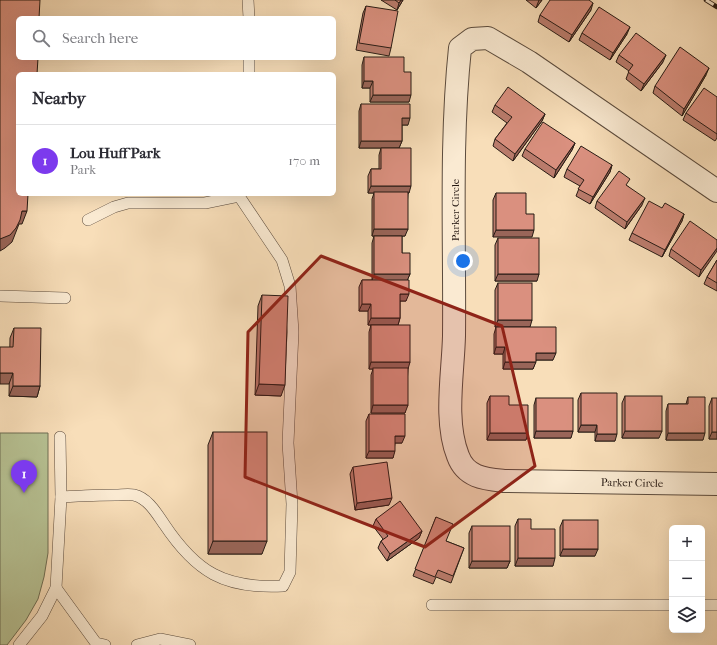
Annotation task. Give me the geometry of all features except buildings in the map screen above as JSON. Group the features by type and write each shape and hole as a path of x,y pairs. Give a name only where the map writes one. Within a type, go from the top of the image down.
{"street":[{"name":"Parker Circle","path":"717,191 529,62 488,38 472,39 460,48 456,91 454,338 451,432 458,458 467,470 478,478 506,481 717,484"}],"lane":[{"path":"248,0 248,16"},
{"path":"249,60 249,72"},
{"path":"88,220 114,207 128,203 205,203 235,196"},
{"path":"61,497 135,495 152,507 179,546 197,565 210,574 228,581 257,586 283,586 290,572 292,504 288,443 293,332 290,286 282,260 240,196"},
{"path":"0,296 65,298"},
{"path":"19,645 42,616 56,588 61,497 60,437"},
{"path":"56,588 96,643 105,645"},
{"path":"432,605 669,605"},
{"path":"705,605 717,605"},
{"path":"137,645 160,639 190,645"}],"highlighted area":[{"path":"321,256 502,326 535,466 425,547 245,477 248,332"}],"green space":[{"path":"0,433 48,433 48,553 44,577 38,599 26,620 7,645 0,645"}],"railway":[{"path":"706,0 717,7"}],"place":[{"name":"Lou Huff Park","path":"24,493"}]}
